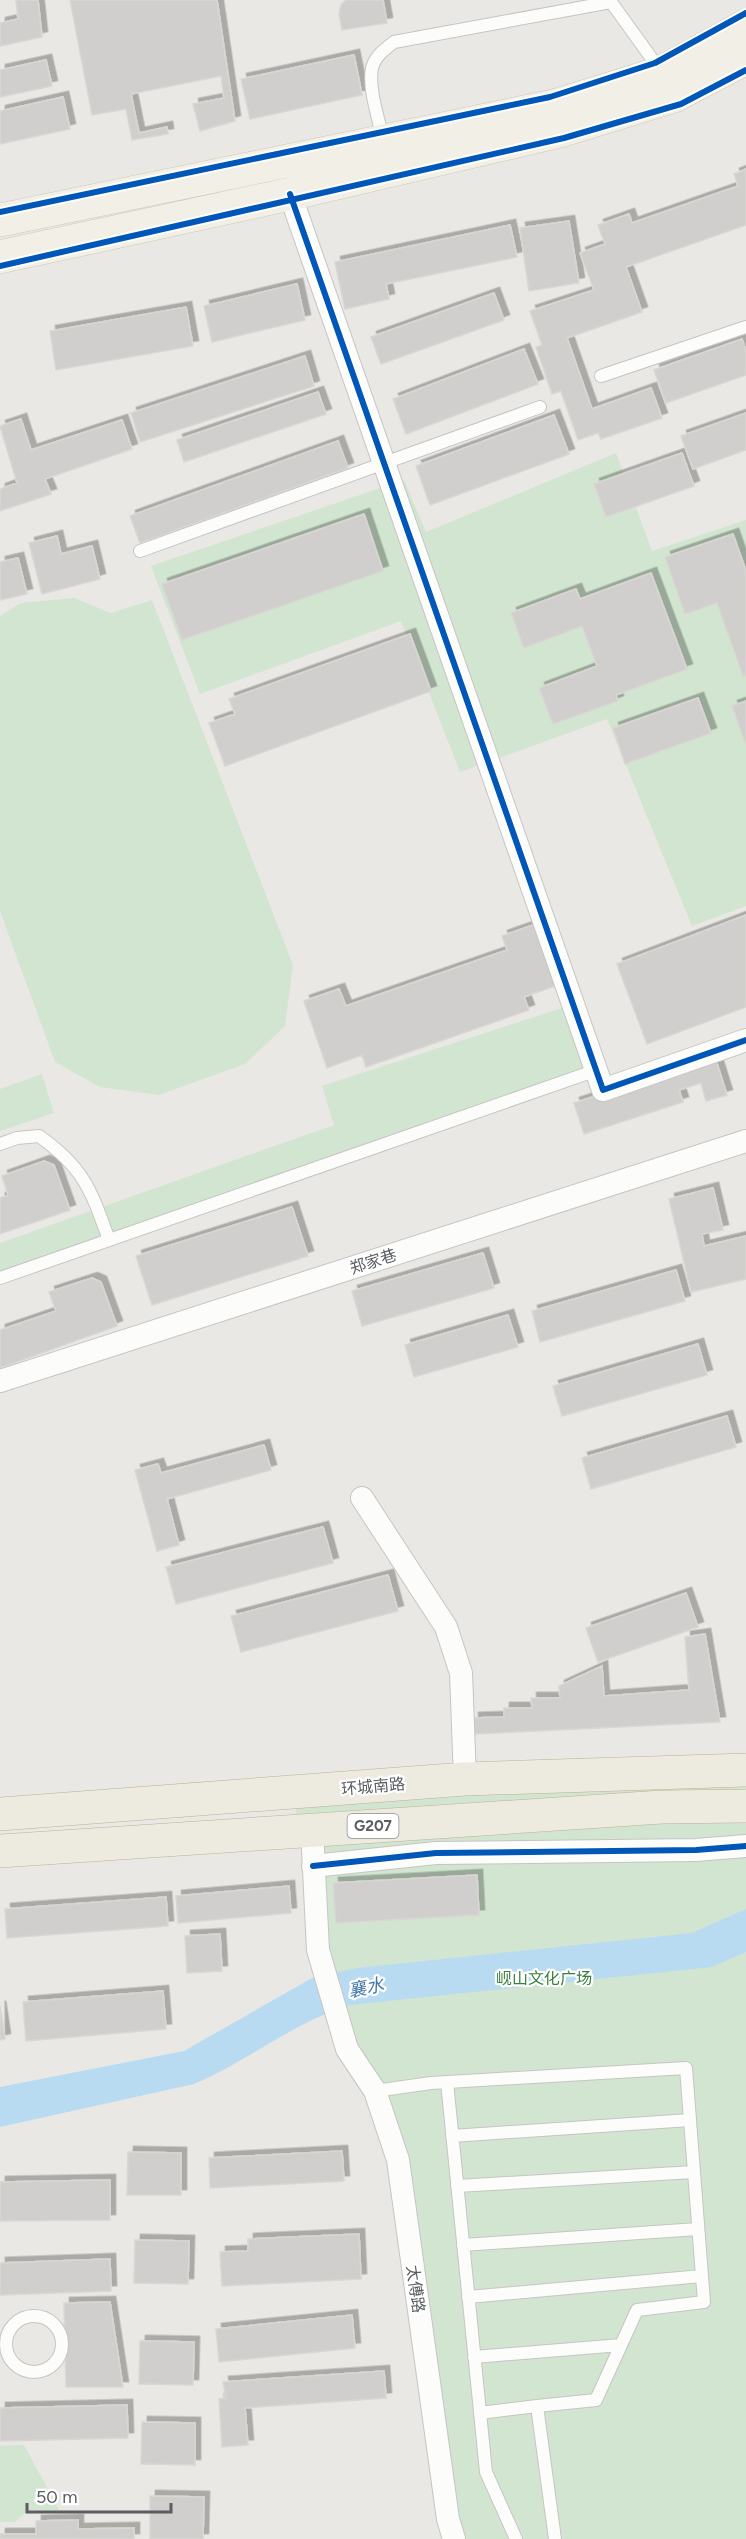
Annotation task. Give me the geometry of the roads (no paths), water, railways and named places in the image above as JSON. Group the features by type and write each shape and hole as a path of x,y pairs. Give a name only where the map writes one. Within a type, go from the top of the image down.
{"highway":[{"name":"环城南路","path":"0,1814 465,1779 746,1770"},
{"name":"G207","path":"0,1851 662,1807 746,1806"}],"main road":[{"path":"0,220 554,106 661,73 746,26"},
{"path":"0,257 290,194 560,130 674,96 746,58"}],"street":[{"path":"290,194 603,1090 746,1040"},
{"name":"郑家巷","path":"0,1381 746,1141"},
{"path":"362,1498 446,1627 461,1673 465,1779"},
{"name":"太傅路","path":"312,1830 318,1950 347,2049 375,2091 398,2160 448,2519 454,2539"},
{"path":"313,1866 436,1853 696,1850 746,1846"}],"lane":[{"path":"383,141 372,84 372,67 380,54 394,42 611,1 654,63"},
{"path":"601,376 746,327"},
{"path":"140,551 540,407"},
{"path":"0,1278 597,1070"},
{"path":"0,1144 17,1138 39,1136 60,1151 87,1183 109,1240"},
{"path":"375,2091 447,2082 686,2068 704,2302 637,2310 596,2400 480,2413"},
{"path":"447,2082 486,2472 516,2539"},
{"path":"452,2136 690,2120"},
{"path":"457,2186 694,2172"},
{"path":"463,2245 698,2229"},
{"path":"468,2296 702,2276"},
{"path":"0,2322 16,2322 33,2315 51,2320 57,2327 63,2345 56,2362 48,2368 30,2372 14,2364 6,2347 6,2337 16,2322"},
{"path":"474,2357 621,2344"},
{"path":"537,2406 555,2539"}],"water":[{"name":"襄水","path":"746,1909 746,1952 712,1967 350,2005 329,2012 290,2031 194,2084 0,2127 0,2087 184,2051 312,1978 357,1968 692,1933"}],"park label":[{"name":"岘山文化广场","path":"544,1978"}]}
